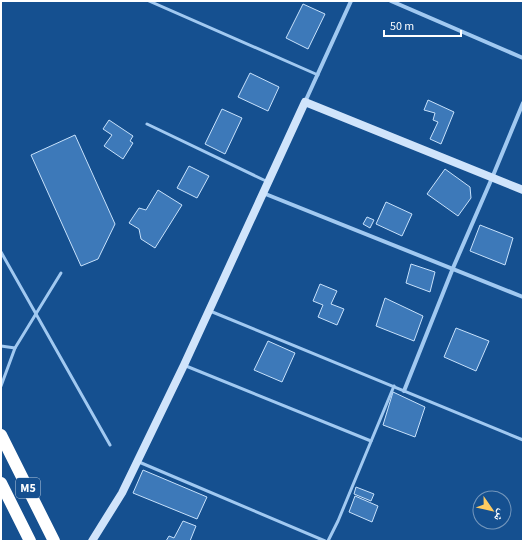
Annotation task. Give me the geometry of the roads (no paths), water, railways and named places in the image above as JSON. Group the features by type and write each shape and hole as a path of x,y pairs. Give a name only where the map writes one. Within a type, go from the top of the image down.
{"highway":[{"name":"M5","path":"1,435 54,541"},
{"name":"M5","path":"1,483 30,541"}],"street":[{"path":"92,541 122,493 184,365 351,1"},
{"path":"391,1 523,58"},
{"path":"305,102 523,190"},
{"path":"404,391 453,268 523,103"},
{"path":"263,193 523,297"}],"lane":[{"path":"149,1 318,75"},
{"path":"147,124 268,182"},
{"path":"1,252 110,445"},
{"path":"1,386 15,348 61,273"},
{"path":"209,311 523,440"},
{"path":"1,346 15,348"},
{"path":"184,365 371,441"},
{"path":"137,461 326,541 338,521 394,386"}]}
